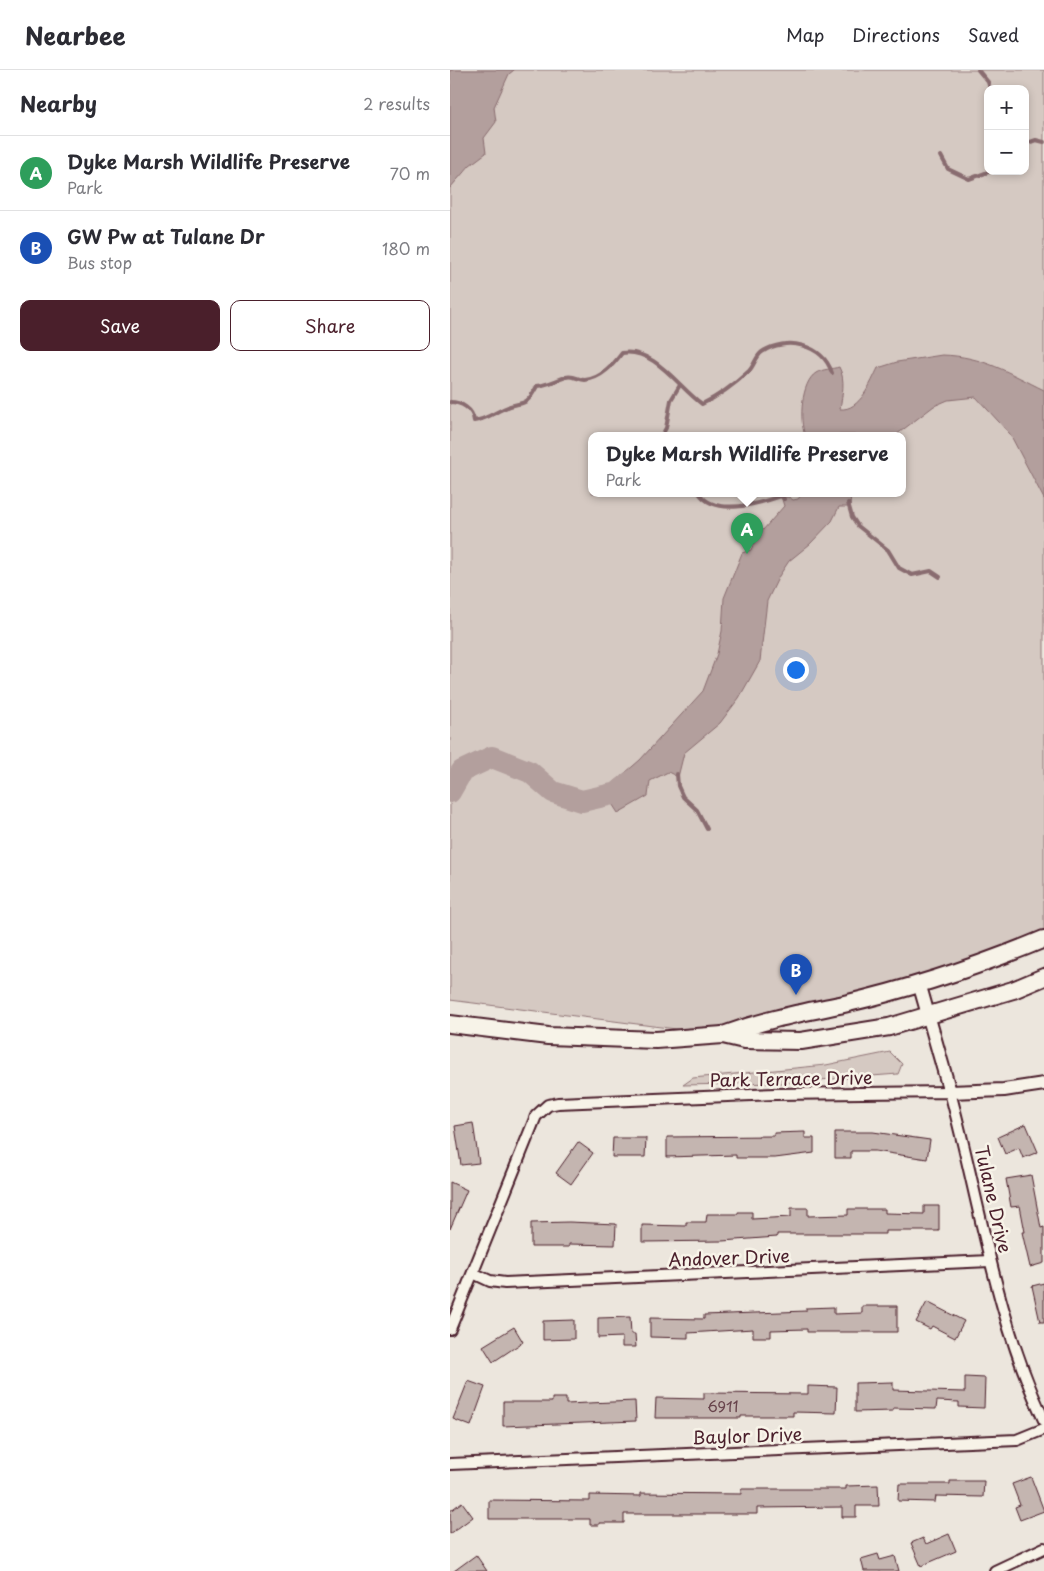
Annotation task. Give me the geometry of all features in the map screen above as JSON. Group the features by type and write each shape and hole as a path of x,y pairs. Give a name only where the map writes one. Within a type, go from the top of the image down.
{"main road":[{"path":"450,1024 548,1036 656,1040 723,1035 790,1013 845,1004 919,983 995,960 1044,939"},
{"path":"723,1035 744,1040 801,1041 873,1030 1013,990 1044,977"}],"street":[{"name":"Tulane Drive","path":"919,983 950,1092 1008,1330 1044,1420"},
{"name":"Park Terrace Drive","path":"472,1273 536,1116 548,1105 568,1102 774,1094 1004,1090 1044,1084"},
{"name":"Andover Drive","path":"472,1273 490,1282 505,1283 990,1261"},
{"path":"450,1329 472,1273"},
{"name":"Baylor Drive","path":"450,1464 1017,1440 1044,1429"},
{"path":"995,1571 1044,1548"}],"shaded area":[{"path":"450,70 1044,70 1044,938 723,1035 450,1000"},
{"path":"450,70 514,70 509,74 494,107 496,122 484,138 486,153 470,165 450,188"},
{"path":"942,355 970,358 995,366 1044,390 1044,499 1010,434 976,397 948,400 934,406 900,432 804,432 802,412 804,393 811,378 816,373 839,367 843,382 840,409 847,408 859,401 878,368 897,362"},
{"path":"781,497 789,497 793,500 800,497 851,497 850,507 839,507 832,521 810,544 789,561 779,576 767,601 760,661 739,698 720,723 684,753 678,777 668,772 650,781 648,796 618,813 602,788 611,785 640,760 703,691 717,654 722,631 724,598 742,553 751,550 756,538 784,506"},
{"path":"890,1052 902,1064 898,1074 780,1083 683,1085 693,1078 826,1065"}],"building":[{"path":"473,1123 479,1163 461,1165 455,1126"},
{"path":"1026,1124 1038,1152 1023,1158 1019,1148 1005,1154 998,1137"},
{"path":"805,1132 805,1138 814,1138 814,1153 775,1158 736,1158 736,1155 667,1157 667,1137 774,1136 774,1133"},
{"path":"835,1132 873,1132 930,1140 927,1159 875,1151 851,1151 851,1158 835,1158"},
{"path":"613,1138 646,1138 645,1157 612,1157"},
{"path":"578,1142 593,1153 571,1184 556,1173"},
{"path":"1031,1175 1041,1228 1044,1227 1044,1263 1030,1267 1022,1232 1025,1232 1020,1206 1011,1207 1006,1179"},
{"path":"450,1182 467,1190 450,1229"},
{"path":"924,1206 939,1206 939,1231 885,1231 885,1234 777,1234 777,1237 722,1241 642,1242 642,1225 686,1226 686,1222 706,1222 707,1214 752,1212 752,1219 791,1217 791,1208 808,1208 808,1216 848,1215 848,1209 885,1209 885,1213 924,1214"},
{"path":"531,1223 616,1224 615,1245 569,1244 569,1247 531,1247"},
{"path":"1044,1283 1044,1322 1040,1322 1032,1286"},
{"path":"927,1302 964,1321 955,1338 932,1326 930,1329 916,1322"},
{"path":"862,1306 897,1306 897,1332 807,1332 807,1329 771,1330 771,1337 753,1337 753,1329 688,1333 688,1338 650,1337 650,1318 704,1319 704,1315 806,1311 806,1308 834,1307 834,1314 862,1313"},
{"path":"630,1317 631,1334 635,1334 636,1347 622,1347 622,1337 598,1338 598,1318"},
{"path":"574,1320 574,1339 543,1340 543,1321"},
{"path":"514,1327 523,1342 493,1362 483,1346"},
{"path":"965,1377 985,1378 984,1408 959,1407 959,1402 937,1401 936,1409 893,1408 893,1411 855,1412 855,1383 893,1382 893,1390 965,1392"},
{"path":"468,1381 485,1387 471,1426 453,1419"},
{"path":"808,1386 837,1387 836,1413 793,1412 793,1416 741,1416 741,1418 655,1418 656,1398 704,1399 704,1393 808,1394"},
{"path":"552,1398 566,1398 566,1404 635,1401 636,1421 503,1426 503,1402 552,1402"},
{"path":"1031,1477 1044,1511 1020,1520 1015,1507 1020,1505 1012,1484"},
{"path":"950,1481 984,1481 983,1497 936,1496 935,1502 898,1501 899,1484 950,1484"},
{"path":"878,1485 879,1506 856,1506 856,1517 842,1517 842,1507 757,1508 757,1514 624,1514 624,1523 599,1523 599,1525 590,1525 590,1519 489,1519 489,1500 590,1501 590,1495 641,1496 641,1493 741,1494 741,1489 846,1489 846,1486"},
{"path":"462,1502 473,1517 450,1534 450,1511"},
{"path":"949,1534 956,1551 921,1566 911,1543 923,1538 926,1544"},
{"path":"878,1554 880,1560 895,1556 899,1571 864,1571 861,1559"},
{"path":"476,1555 487,1571 454,1571"}],"waterway":[{"path":"978,70 989,85"},
{"path":"1029,143 1036,140 1044,142"},
{"path":"941,156 948,169 969,179 984,174"},
{"path":"450,402 466,407 474,421 479,420 509,406 526,402 537,386 566,377 585,380 597,377 611,366 622,353 634,353 645,356 655,362 702,404 744,376 762,352 782,344 792,344 812,349 821,355 832,373"},
{"path":"664,432 671,400 680,385"},
{"path":"703,497 715,505 726,507 749,505 778,497"},
{"path":"848,503 852,517 858,526 888,550 899,568 912,575 931,571 940,577"},
{"path":"450,792 462,771 492,757 530,772 553,792 582,801 617,793 632,781"},
{"path":"677,774 678,786 683,797 697,810 707,829"}],"place":[{"name":"Dyke Marsh Wildlife Preserve","path":"747,554"},
{"name":"GW Pw at Tulane Dr","path":"796,995"}]}
